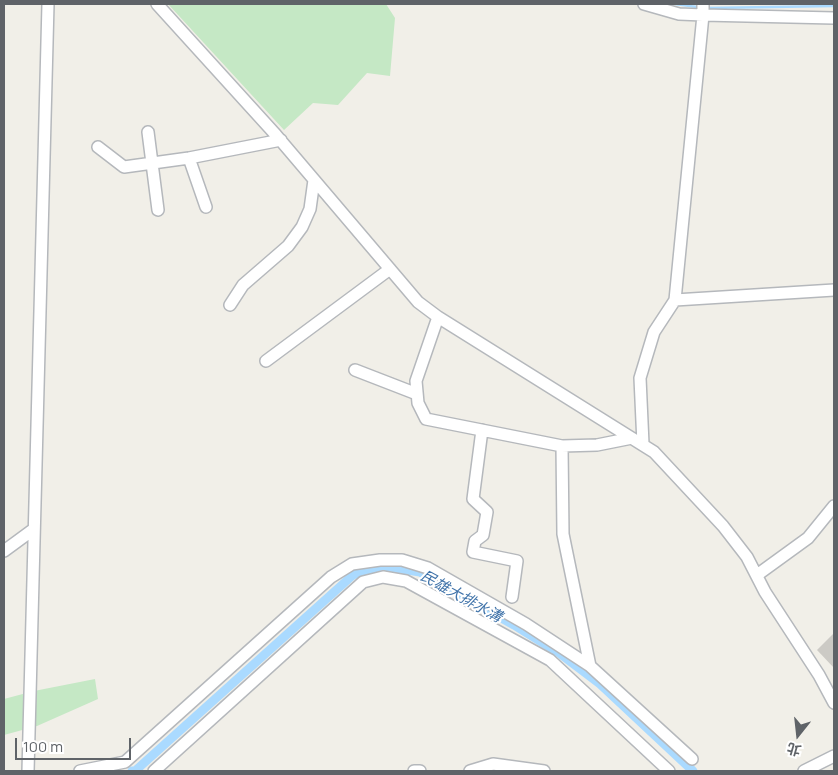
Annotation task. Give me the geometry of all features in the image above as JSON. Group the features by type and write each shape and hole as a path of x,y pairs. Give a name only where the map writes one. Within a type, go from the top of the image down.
{"street":[{"path":"28,771 48,4"},
{"path":"157,4 281,140 418,302 438,317 654,452 723,526 747,557 756,575 833,696"},
{"path":"644,4 679,14 703,10 834,18"},
{"path":"643,444 640,378 654,332 675,300 703,10"},
{"path":"148,132 158,210"},
{"path":"98,147 124,167 188,158 281,140"},
{"path":"188,158 206,207"},
{"path":"230,304 243,285 288,246 302,227 310,208 314,180"},
{"path":"266,361 390,269"},
{"path":"675,300 834,290"},
{"path":"438,317 416,381 418,403 426,419 562,446 597,445 632,438"},
{"path":"355,370 417,394"},
{"path":"482,430 473,499 487,512 483,536 475,541 473,552 516,561 512,598"},
{"path":"562,446 563,534 590,666"},
{"path":"756,575 808,538 834,506"},
{"path":"4,551 34,529"},
{"path":"80,771 125,762 331,577 352,564 380,560 402,560 428,568 526,624 590,666 692,759"},
{"path":"154,771 363,582 383,577 406,581 550,660 669,771"},
{"path":"804,771 834,756"},
{"path":"470,771 493,764 544,771"},
{"path":"414,771 420,771"}],"green space":[{"path":"168,4 386,4 395,18 390,76 367,73 338,105 313,103 284,130"},
{"path":"95,679 98,699 37,726 4,735 4,699"}],"building":[{"path":"834,633 834,668 817,650"}],"waterway":[{"path":"675,4 697,7"},
{"path":"709,8 834,6"},
{"name":"民雄大排水溝","path":"132,771 135,771 353,575 381,566 420,572 514,625 559,653 600,684 693,771"}]}
